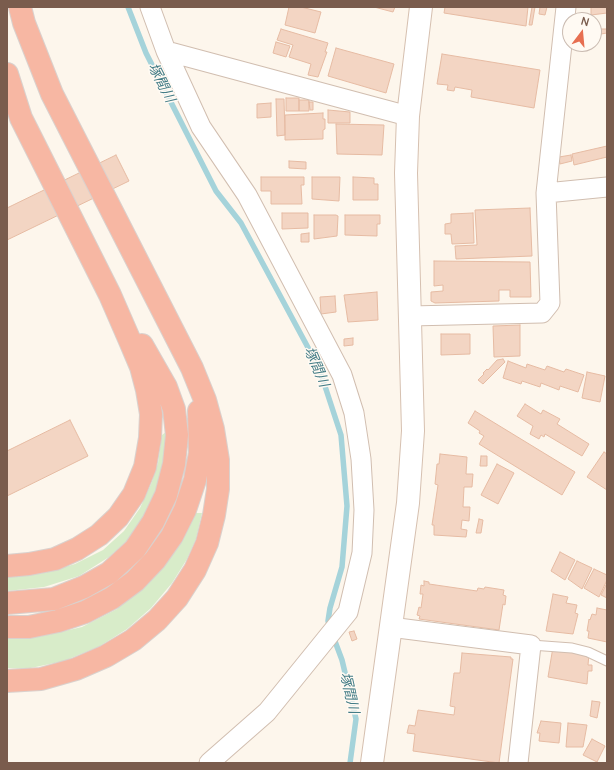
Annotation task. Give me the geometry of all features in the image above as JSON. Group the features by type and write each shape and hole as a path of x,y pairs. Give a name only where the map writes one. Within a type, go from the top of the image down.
{"highway":[{"path":"7,681 41,679 76,669 106,656 133,640 157,620 177,598 195,570 207,543 218,490 218,460 213,429 205,400 192,368 52,94 24,12"},
{"path":"7,74 21,118 110,295 141,367 151,414 150,438 145,466 134,494 118,517 99,535 77,549 55,559 7,566"},
{"path":"7,604 54,599 84,588 109,573 135,549 153,522 166,495 174,464 177,435 174,409 166,386 154,362 110,295"},
{"path":"7,627 29,627 58,621 85,612 112,598 135,581 159,554 172,536 185,510 195,480 200,453 199,401 192,368"}],"street":[{"path":"150,7 166,51 201,127 247,195 342,375 354,413 362,466 364,510 362,553 348,612 267,712 210,763"},
{"path":"372,763 408,503 413,431 406,173 408,116 422,7"},
{"path":"410,316 542,313 550,303 546,193 566,7"},
{"path":"166,51 408,116"},
{"path":"546,193 607,187"},
{"path":"390,627 531,645 518,763"}],"lane":[{"path":"531,645 572,648 588,652 607,661"}],"green space":[{"path":"166,432 163,474 147,515 131,537 109,557 79,576 44,587 7,591 7,576 44,573 75,564 103,550 124,531 140,508 151,484 158,463 162,435"},
{"path":"192,513 202,513 196,539 187,559 172,583 151,608 127,629 100,646 64,661 26,669 7,668 7,639 38,637 82,627 117,609 144,586 167,562"}],"building":[{"path":"289,7 301,7 321,12 315,33 285,25"},
{"path":"374,7 395,7 393,12"},
{"path":"445,7 528,7 526,26 444,13"},
{"path":"532,7 535,7 532,25 529,25"},
{"path":"540,7 547,7 545,15 539,14"},
{"path":"591,7 607,7 607,13 591,12"},
{"path":"281,29 328,43 325,52 327,52 318,77 308,75 311,64 289,57 293,45 277,40"},
{"path":"602,29 607,29 607,33 602,34"},
{"path":"276,42 290,46 286,57 273,53"},
{"path":"336,48 394,64 386,93 328,76"},
{"path":"442,54 540,70 534,108 471,97 472,90 455,87 454,91 447,90 448,85 437,84"},
{"path":"286,98 299,98 299,111 286,111"},
{"path":"276,99 284,99 285,135 277,136"},
{"path":"299,100 309,100 309,111 299,111"},
{"path":"309,102 313,102 313,110 310,110"},
{"path":"271,103 271,117 257,118 257,104"},
{"path":"328,110 350,112 350,123 328,123"},
{"path":"323,113 323,119 325,119 325,129 323,130 323,139 285,140 285,115"},
{"path":"336,124 384,125 382,155 337,154"},
{"path":"607,146 607,157 574,165 572,154"},
{"path":"116,155 129,181 7,240 7,208"},
{"path":"571,155 572,161 560,164 559,157"},
{"path":"289,161 306,162 306,169 289,168"},
{"path":"261,177 304,177 304,185 301,185 302,204 271,204 271,191 261,191"},
{"path":"312,177 340,177 339,201 312,199"},
{"path":"353,177 374,178 374,184 378,184 378,200 353,200"},
{"path":"530,208 532,256 456,259 455,246 477,245 475,210"},
{"path":"282,213 308,213 308,228 282,229"},
{"path":"473,213 474,243 452,244 451,234 445,234 445,224 451,223 451,214"},
{"path":"314,215 338,216 337,236 314,239"},
{"path":"345,215 380,215 380,224 377,224 377,236 345,235"},
{"path":"309,233 309,242 301,242 301,234"},
{"path":"434,261 530,262 531,297 510,297 510,290 499,290 499,301 435,303 431,301 431,292 443,291 443,285 434,286"},
{"path":"377,292 378,320 348,322 344,295"},
{"path":"335,296 336,312 321,314 320,297"},
{"path":"520,325 520,356 494,357 493,326"},
{"path":"441,334 470,334 470,354 441,355"},
{"path":"353,338 353,345 344,346 344,339"},
{"path":"503,359 505,362 483,384 478,380 497,360"},
{"path":"508,361 526,368 527,364 545,370 547,366 564,372 566,369 584,375 578,392 560,386 559,390 541,383 540,387 522,381 521,384 503,378"},
{"path":"587,372 605,376 600,402 582,398"},
{"path":"525,404 541,414 543,410 560,419 557,424 589,444 582,456 545,434 544,437 541,435 539,439 530,434 533,426 517,416"},
{"path":"475,411 575,472 562,495 479,444 484,436 479,433 480,431 468,423"},
{"path":"70,420 88,456 7,496 7,451"},
{"path":"604,452 607,454 607,490 587,477"},
{"path":"440,454 467,457 466,474 473,474 472,487 464,487 463,507 470,507 469,521 462,520 461,529 467,530 466,537 434,535 434,525 432,525 438,485 435,484 437,464 439,464"},
{"path":"481,456 487,456 487,466 480,466"},
{"path":"497,464 514,473 498,504 481,495"},
{"path":"479,519 483,520 481,533 476,533"},
{"path":"560,552 575,560 565,580 551,571"},
{"path":"577,561 592,568 582,589 568,579"},
{"path":"594,569 607,575 607,580 599,597 584,588"},
{"path":"424,581 429,582 429,584 477,591 478,588 484,589 485,587 504,590 503,595 506,596 505,605 503,604 499,630 419,619 420,616 417,615 419,607 421,608 423,594 420,594 421,585 424,586"},
{"path":"607,583 607,598 601,595"},
{"path":"553,594 568,597 566,603 577,605 575,613 578,614 573,634 546,631"},
{"path":"597,608 607,610 607,642 588,638 589,631 587,631 589,619 590,620 592,614 596,615"},
{"path":"354,631 357,639 352,641 349,632"},
{"path":"553,647 589,654 588,665 592,665 592,671 588,671 587,684 548,677"},
{"path":"462,653 511,657 511,659 513,659 499,763 413,751 415,734 407,733 409,725 415,726 418,710 454,715 455,707 450,706 454,673 460,673"},
{"path":"592,701 600,702 597,718 590,716"},
{"path":"541,721 561,723 559,743 539,741 540,733 537,733"},
{"path":"568,723 587,725 583,747 566,747"},
{"path":"592,739 605,746 597,762 583,755"}],"waterway":[{"name":"塚間川","path":"128,7 146,53 216,191 241,223 319,368 341,435 347,506 342,567 330,608 328,621 330,628"},
{"name":"塚間川","path":"333,636 342,660 356,719 350,763"}]}
